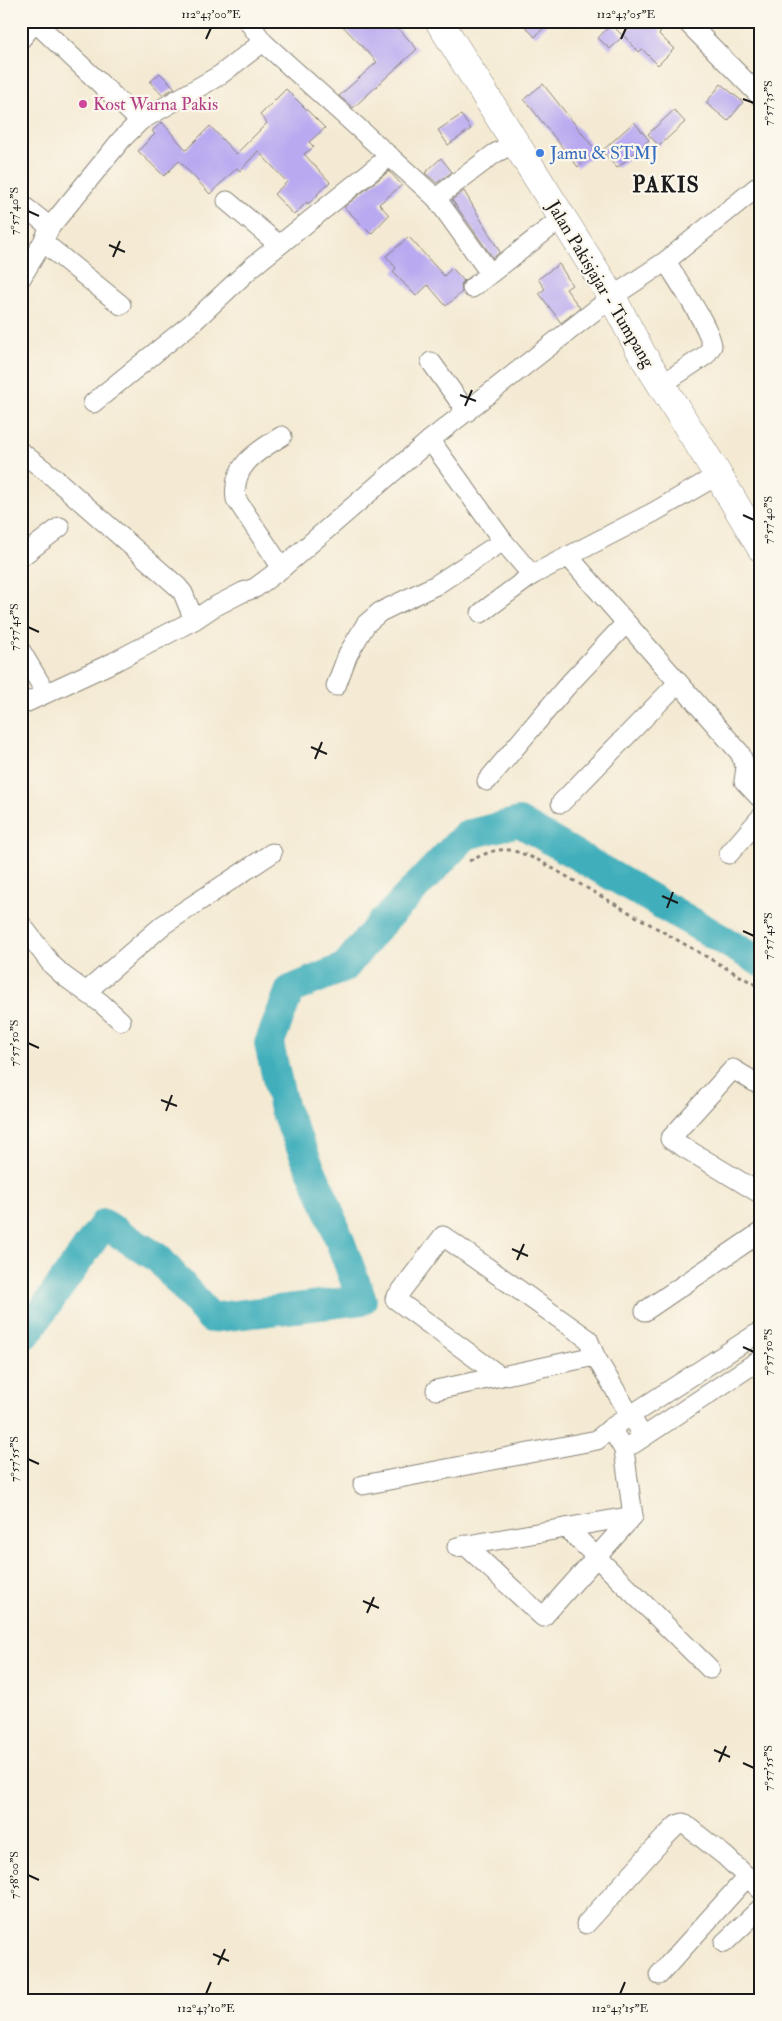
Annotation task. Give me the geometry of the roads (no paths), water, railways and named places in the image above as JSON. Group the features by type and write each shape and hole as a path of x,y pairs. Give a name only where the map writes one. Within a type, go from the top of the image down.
{"main road":[{"name":"Jalan Pakisjajar - Tumpang","path":"440,21 612,297 661,385 718,475 761,548"}],"street":[{"path":"248,21 263,42 436,198 490,272"},
{"path":"686,21 761,98"},
{"path":"21,39 34,22 140,121"},
{"path":"21,278 46,235 120,140 140,121 220,75 263,42"},
{"path":"436,198 494,154 516,142"},
{"path":"93,403 192,323 252,267 390,156"},
{"path":"21,705 114,662 194,620 212,608 255,588 282,568 430,440 612,297 666,261 761,184"},
{"path":"227,201 279,245"},
{"path":"21,204 46,235 121,305"},
{"path":"472,288 490,272 562,218"},
{"path":"661,385 706,355 712,346 702,323 666,261"},
{"path":"431,362 467,412"},
{"path":"282,436 253,454 244,465 234,487 236,499 282,568"},
{"path":"430,440 503,541 532,575"},
{"path":"21,452 52,476 178,587 183,593 194,620"},
{"path":"481,613 532,575 654,512 718,475"},
{"path":"21,557 60,527"},
{"path":"336,686 348,654 366,624 380,612 443,581 503,541"},
{"path":"568,556 740,753 746,768 744,780 761,799"},
{"path":"487,781 574,679 626,623"},
{"path":"21,651 46,693"},
{"path":"560,804 678,683"},
{"path":"730,854 761,817"},
{"path":"86,992 163,925 272,853"},
{"path":"21,924 52,965 121,1021"},
{"path":"761,1086 733,1070 670,1139 761,1194"},
{"path":"644,1311 761,1232"},
{"path":"500,1376 395,1299 443,1236 588,1339 595,1356 643,1437"},
{"path":"363,1485 597,1440 611,1428 761,1331"},
{"path":"436,1390 595,1356"},
{"path":"624,1450 761,1359"},
{"path":"689,1378 702,1397"},
{"path":"611,1428 624,1450 633,1516 543,1618 461,1546 633,1516"},
{"path":"567,1528 598,1556 710,1669"},
{"path":"586,1924 676,1825 683,1823 718,1850 761,1890"},
{"path":"659,1975 747,1877"},
{"path":"724,1943 761,1908"}],"waterway":[{"path":"21,1337 27,1333 104,1224 158,1258 211,1318 362,1300 325,1201 284,1109 269,1044 290,990 345,967 377,928 466,835 519,822 761,962"}],"place":[{"name":"Kost Warna Pakis","path":"83,104"},
{"name":"Jamu & STMJ","path":"540,153"}],"district":[{"name":"PAKIS","path":"666,184"}]}
